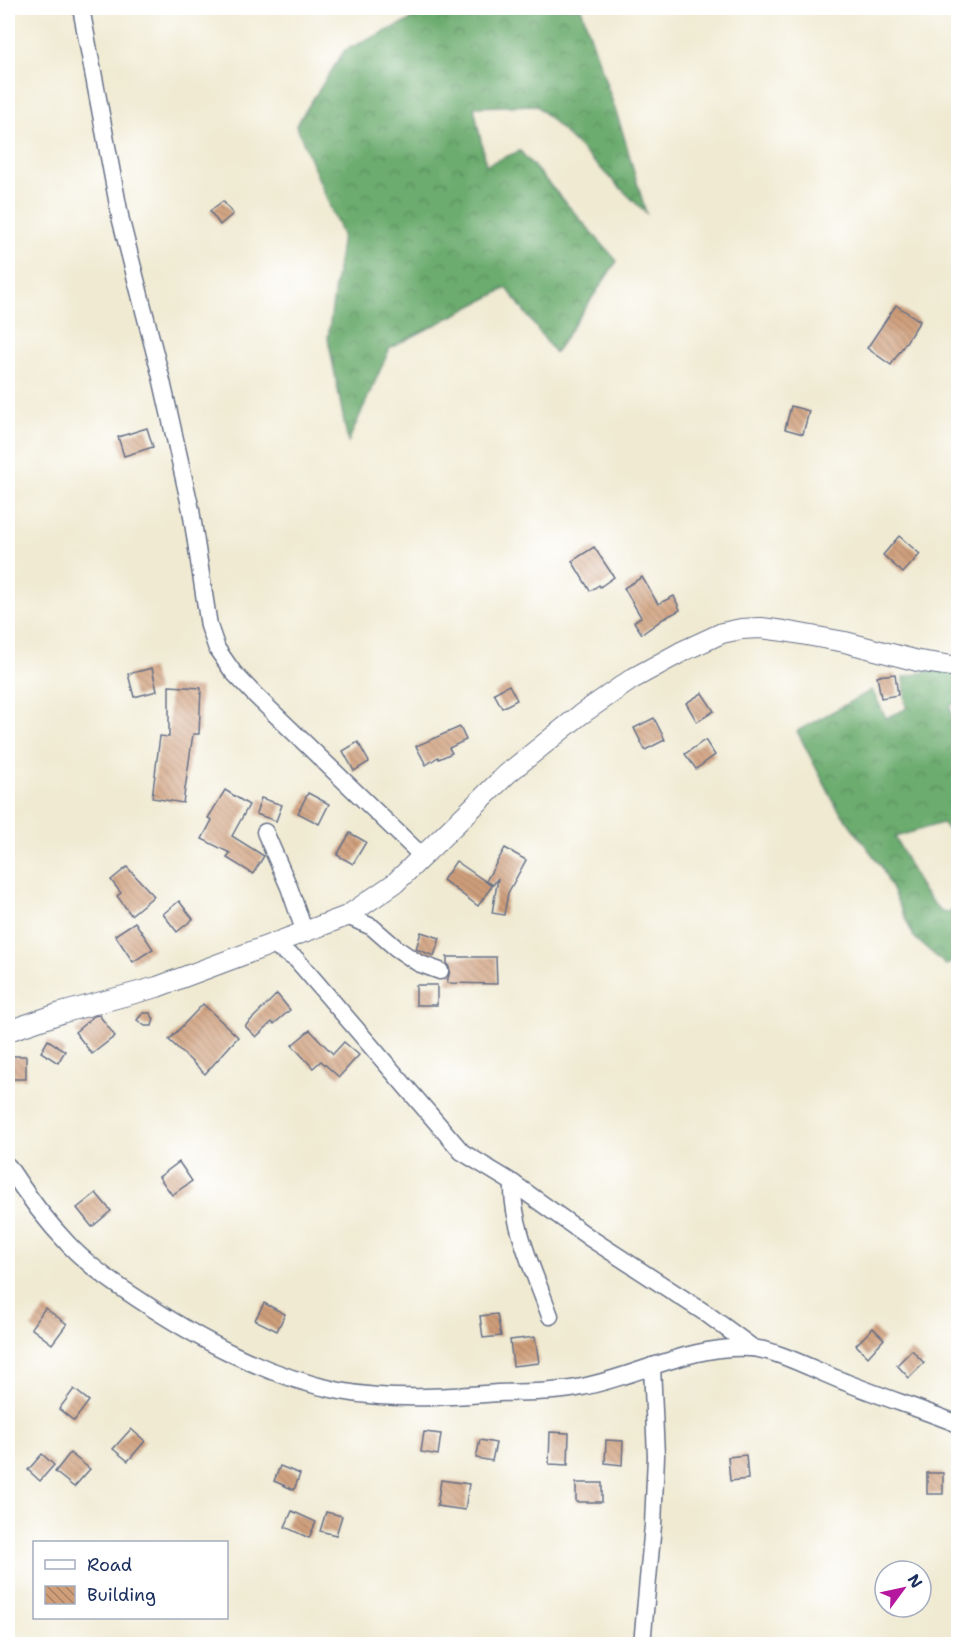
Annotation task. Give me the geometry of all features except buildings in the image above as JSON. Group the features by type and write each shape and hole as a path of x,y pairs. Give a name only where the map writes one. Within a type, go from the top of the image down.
{"street":[{"path":"81,8 121,221 161,377 191,510 209,626 217,649 233,672 254,694 422,856"},
{"path":"8,1031 61,1013 157,987 347,916 381,894 507,774 580,715 632,679 722,633 761,628 784,631 845,642 918,661 958,667"},
{"path":"265,832 289,887 304,933"},
{"path":"347,916 372,927 418,963 440,971"},
{"path":"272,945 296,959 462,1152 513,1183 590,1238 707,1314 753,1348"},
{"path":"8,1166 39,1211 70,1247 113,1282 172,1321 226,1351 287,1377 341,1391 372,1395 437,1397 580,1388 713,1349 753,1348 770,1352 958,1424"},
{"path":"513,1183 512,1199 550,1316"},
{"path":"642,1644 656,1456 652,1366"}],"green space":[{"path":"415,8 581,8 622,130 646,213 536,105 474,107 486,165 520,151 617,261 555,353 507,288 390,348 348,442 328,338 342,235 296,125 345,50 411,20"},
{"path":"958,663 958,701 950,706 958,751 958,840 942,823 895,837 922,890 941,912 958,912 958,961 946,965 914,937 881,866 836,806 797,731 872,690 886,718 906,709 904,677"}]}
